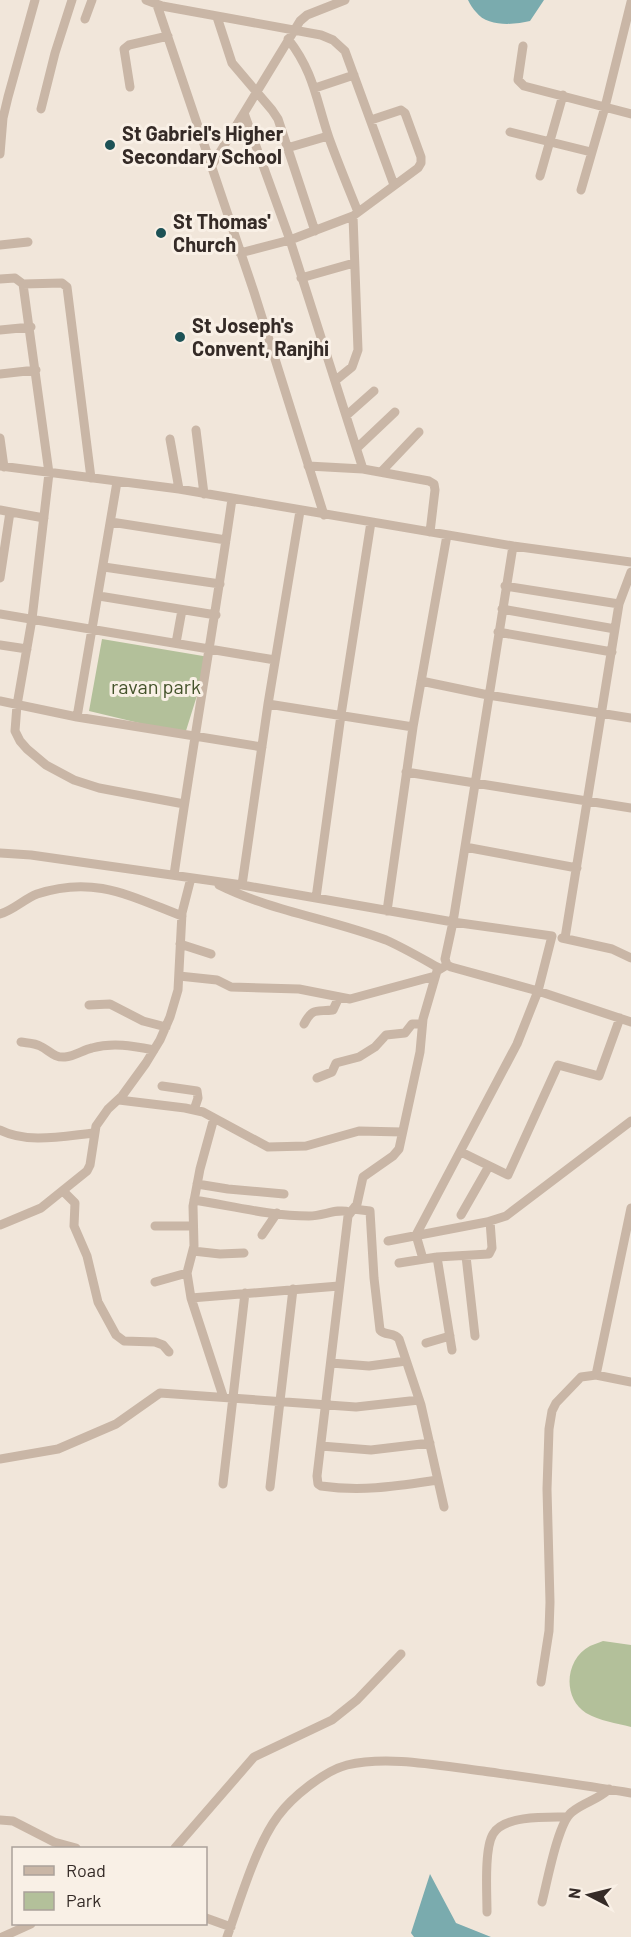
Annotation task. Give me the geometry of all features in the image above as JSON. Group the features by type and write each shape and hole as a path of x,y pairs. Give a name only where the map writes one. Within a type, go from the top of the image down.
{"street":[{"path":"0,154 8,97 35,0"},
{"path":"41,109 72,0"},
{"path":"85,19 92,0"},
{"path":"146,0 157,5 176,4 217,17 297,26 339,44 345,51 394,185"},
{"path":"211,167 297,26 308,15 345,0"},
{"path":"581,190 605,108 631,2"},
{"path":"157,5 254,292 324,515"},
{"path":"217,17 229,58 275,114 315,231"},
{"path":"130,87 124,49 129,45 168,36"},
{"path":"288,39 303,60 315,88 328,136 355,214 356,358 352,367 336,380"},
{"path":"523,46 518,74 520,83 631,114"},
{"path":"315,88 354,75"},
{"path":"540,176 563,95"},
{"path":"240,253 290,240 355,214 418,168 422,163 408,117 401,110 371,120"},
{"path":"244,113 290,240 363,469"},
{"path":"510,132 591,152"},
{"path":"287,148 328,136"},
{"path":"0,245 28,242"},
{"path":"301,278 354,263"},
{"path":"0,279 15,278 23,285 31,327 49,473 32,619 17,705 15,731 20,741 33,754 61,775 84,784 184,804"},
{"path":"23,285 62,283 66,287 91,478"},
{"path":"0,330 31,327"},
{"path":"0,374 36,370"},
{"path":"347,415 374,391"},
{"path":"357,448 395,412"},
{"path":"196,430 204,494"},
{"path":"381,472 419,432"},
{"path":"0,438 2,466 179,489 513,546 631,562"},
{"path":"170,439 179,489"},
{"path":"308,465 363,469 429,481 434,484 435,490 430,532"},
{"path":"77,717 117,482"},
{"path":"174,875 195,735 211,649 232,499"},
{"path":"0,578 5,511 44,518"},
{"path":"243,885 268,704 300,511"},
{"path":"111,522 226,540"},
{"path":"316,898 371,522"},
{"path":"387,911 413,727 447,535"},
{"path":"438,1480 376,1489 321,1486 317,1480 347,1220 351,1210 357,1204 363,1177 396,1154 399,1149 418,1063 423,1024 445,959 453,922 513,546"},
{"path":"104,567 220,585"},
{"path":"566,938 619,604 631,572"},
{"path":"505,586 619,604"},
{"path":"99,596 216,615"},
{"path":"502,609 615,629"},
{"path":"176,643 182,610"},
{"path":"0,614 275,660"},
{"path":"498,632 612,652"},
{"path":"0,645 27,649"},
{"path":"421,681 488,695 631,718"},
{"path":"0,701 77,717 262,747"},
{"path":"268,704 413,727"},
{"path":"406,772 631,808"},
{"path":"465,848 577,868"},
{"path":"0,853 31,855 243,885 453,922 566,938 612,949 631,958"},
{"path":"0,1225 40,1208 87,1171 94,1133 102,1116 119,1100 154,1050 166,1027 176,999 182,916 191,878"},
{"path":"208,880 242,895 384,940 407,950 440,970 538,991 631,1022"},
{"path":"0,914 17,907 37,894 94,886 115,890 182,916"},
{"path":"423,1259 417,1235 518,1044 538,991 552,936"},
{"path":"180,944 211,954"},
{"path":"178,976 217,980 231,987 299,989 357,998 440,970"},
{"path":"303,1024 312,1012 333,1010 339,997"},
{"path":"89,1005 110,1004 143,1021 166,1027"},
{"path":"461,1152 506,1174 511,1173 558,1065 596,1076 601,1074 620,1018"},
{"path":"317,1078 332,1072 336,1063 359,1057 375,1047 386,1035 405,1033 412,1024 423,1024"},
{"path":"21,1042 39,1045 61,1057 113,1045 154,1050"},
{"path":"162,1086 197,1091 198,1098 194,1110"},
{"path":"119,1100 194,1110 214,1118 259,1143 274,1148 306,1146 359,1131 402,1132"},
{"path":"214,1118 194,1200 193,1251 187,1273 191,1298 228,1397"},
{"path":"388,1241 506,1216 631,1122"},
{"path":"0,1130 10,1134 47,1138 94,1133"},
{"path":"461,1215 489,1166"},
{"path":"197,1184 228,1190 284,1194"},
{"path":"63,1191 75,1203 74,1226 87,1256 98,1302 116,1335 124,1341 155,1342 163,1345 169,1352"},
{"path":"194,1200 309,1216 339,1210 370,1211 380,1330 397,1336 419,1400 444,1507"},
{"path":"596,1375 631,1208"},
{"path":"262,1235 277,1213"},
{"path":"399,1263 437,1257 484,1255 492,1251 490,1221"},
{"path":"155,1226 193,1226"},
{"path":"193,1251 220,1254 244,1253"},
{"path":"466,1256 475,1336"},
{"path":"437,1257 453,1350"},
{"path":"155,1281 187,1273"},
{"path":"191,1298 339,1286"},
{"path":"270,1487 293,1289"},
{"path":"223,1484 228,1397 245,1293"},
{"path":"426,1343 450,1336"},
{"path":"331,1363 369,1365 406,1361"},
{"path":"541,1682 549,1631 547,1489 549,1429 552,1412 556,1403 581,1377 596,1375 631,1382"},
{"path":"0,1459 58,1449 116,1424 160,1393 370,1407 419,1400"},
{"path":"321,1446 371,1450 430,1443"},
{"path":"176,1847 254,1757 332,1720 357,1700 401,1654"},
{"path":"227,1937 264,1839 279,1815 298,1796 338,1768 363,1763 420,1764 631,1793"},
{"path":"542,1902 567,1817 609,1789"},
{"path":"486,1912 488,1856 492,1834 500,1827 517,1821 538,1817 567,1817"},
{"path":"0,1820 13,1821 54,1842 72,1847"},
{"path":"207,1918 231,1927"},
{"path":"2,1937 27,1925"}],"green space":[{"name":"ravan park","path":"102,639 209,657 185,734 89,711"},
{"path":"603,1641 631,1645 631,1727 602,1720 586,1713 578,1706 570,1689 571,1669 575,1660 590,1646"}],"water":[{"path":"468,0 544,0 530,21 501,24 481,17"},
{"path":"430,1874 456,1923 491,1937 414,1937 411,1933"}],"place":[{"name":"St Gabriel's Higher Secondary School","path":"110,145"},
{"name":"St Thomas' Church","path":"161,233"},
{"name":"St Joseph's Convent, Ranjhi","path":"180,337"}]}
